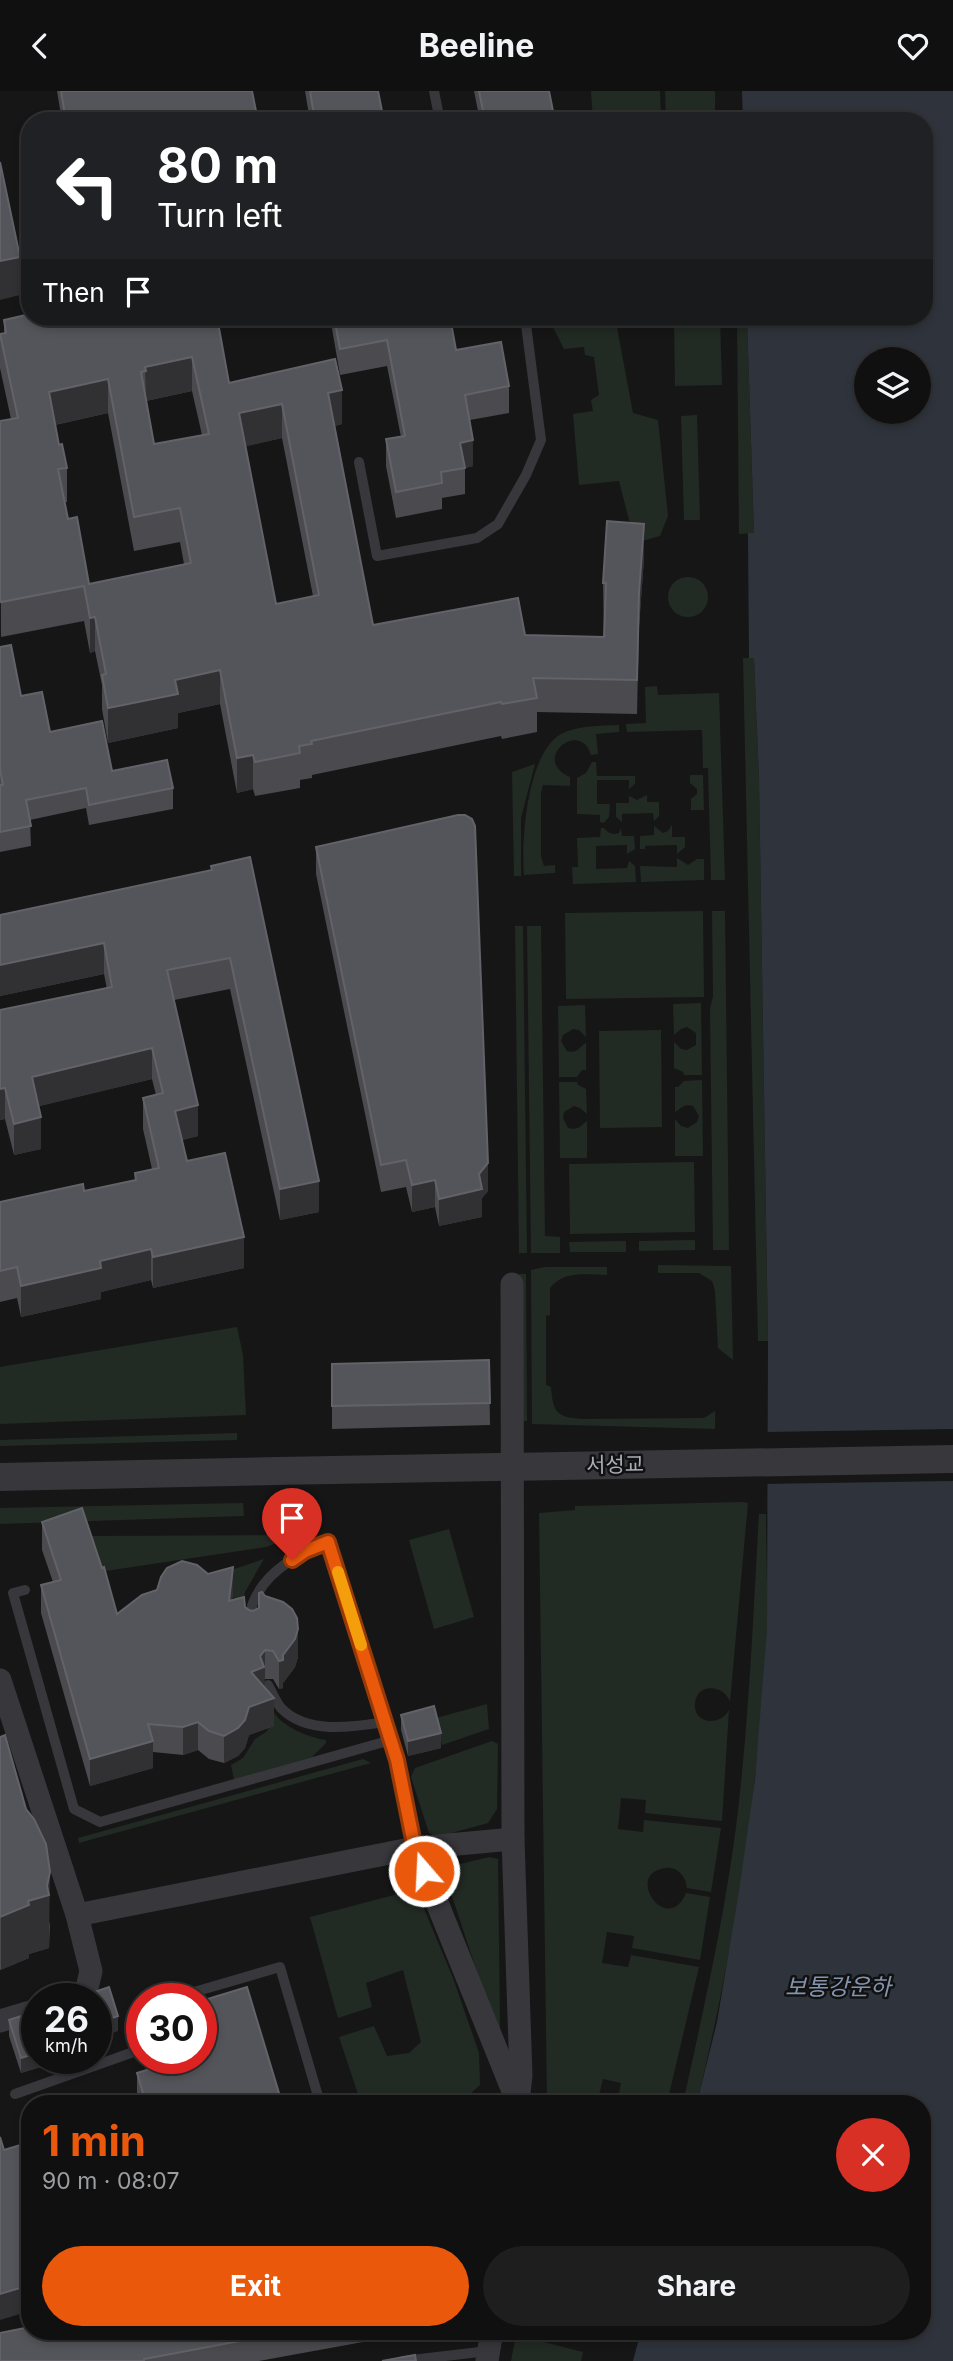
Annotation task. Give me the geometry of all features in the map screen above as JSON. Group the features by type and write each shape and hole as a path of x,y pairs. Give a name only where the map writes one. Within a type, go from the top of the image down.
{"street":[{"path":"512,1284 513,1839 521,2074 519,2095"},
{"name":"서성교","path":"0,1476 953,1459"},
{"path":"0,1680 77,1915 91,1971 88,1983"},
{"path":"77,1915 415,1849 513,1839"},
{"path":"415,1849 515,2095"},
{"path":"0,2021 21,2015"}],"lane":[{"path":"434,91 438,112"},
{"path":"359,462 377,556 477,538 498,524 526,475 541,440 526,326"},
{"path":"252,1631 251,1604 262,1588 279,1569 296,1557 328,1542 397,1760 415,1849"},
{"path":"25,1590 13,1593 74,1809 100,1822 391,1740"},
{"path":"268,1685 281,1707 297,1720 325,1727 361,1726 385,1721"},
{"path":"217,1985 280,1967 318,2095"},
{"path":"15,2094 126,2055"},
{"path":"403,2361 489,2348"}],"shaded area":[{"path":"591,91 660,91 661,112 592,112"},
{"path":"665,91 715,91 715,112 666,112"},
{"path":"552,326 617,326 633,413 658,420 668,516 660,536 635,543 619,481 579,485 573,414 593,411 591,400 599,395 594,357 585,355 584,347 564,349"},
{"path":"674,326 720,326 722,385 675,386"},
{"path":"737,326 747,326 754,533 739,534"},
{"path":"697,415 700,520 684,520 681,416"},
{"path":"688,577 696,578 702,583 707,589 707,605 702,611 696,616 688,617 680,616 674,611 669,605 668,597 669,589 674,583 680,578"},
{"path":"743,658 754,658 759,778 768,1341 758,1341"},
{"path":"657,686 658,695 719,693 725,880 711,880 708,768 703,768 702,730 627,732 626,724 646,723 645,687"},
{"path":"619,725 619,732 596,734 598,754 591,755 585,745 577,740 569,741 556,753 555,761 559,770 570,777 570,786 543,785 541,793 541,856 544,866 555,865 555,873 524,875 525,820 540,759 561,734 575,729"},
{"path":"592,762 596,762 597,776 635,776 635,784 629,789 629,780 597,780 597,804 610,804 609,817 604,823 600,822 600,815 577,814 577,778 586,773"},
{"path":"535,764 521,818 521,876 514,876 512,772"},
{"path":"690,775 703,775 704,810 691,810 691,799 697,794 697,789 690,783"},
{"path":"647,795 647,802 659,802 659,816 654,821 653,813 622,814 622,822 616,817 616,803 629,803 629,796 637,800"},
{"path":"672,825 672,837 685,837 685,847 677,854 677,845 645,846 645,849 640,849 640,836 654,835 654,826 663,833"},
{"path":"601,828 614,834 619,833 621,828 622,836 634,836 635,849 627,854 627,845 596,846 596,869 627,868 629,861 635,866 636,882 573,884 572,867 578,867 577,838 600,837"},
{"path":"677,858 688,865 697,859 704,859 704,880 641,882 640,866 677,867"},
{"path":"703,911 704,997 566,999 565,913"},
{"path":"712,911 725,911 729,1250 713,1250 710,1009 713,996"},
{"path":"515,926 523,926 527,1253 519,1253"},
{"path":"527,926 541,926 545,1236 560,1237 560,1253 531,1253"},
{"path":"701,1003 702,1075 684,1075 674,1068 674,1042 681,1049 687,1050 696,1045 696,1033 687,1027 674,1035 673,1004"},
{"path":"585,1005 586,1037 579,1030 573,1029 563,1035 561,1041 567,1051 571,1052 586,1043 586,1070 582,1070 577,1077 559,1077 558,1006"},
{"path":"661,1030 662,1127 600,1128 599,1031"},
{"path":"702,1080 703,1156 675,1156 675,1119 681,1126 688,1128 697,1122 699,1116 690,1105 675,1112 675,1087 684,1081"},
{"path":"559,1082 577,1082 586,1089 587,1114 574,1106 564,1112 563,1118 568,1128 572,1129 587,1121 587,1158 560,1158"},
{"path":"694,1162 695,1232 570,1234 569,1164"},
{"path":"695,1240 695,1250 639,1251 639,1241"},
{"path":"626,1241 626,1252 570,1252 569,1242"},
{"path":"658,1265 731,1266 733,1360 718,1348 712,1281 699,1273 658,1273"},
{"path":"545,1267 607,1267 607,1275 569,1276 550,1288 550,1315 546,1316 546,1385 551,1387 555,1408 561,1415 582,1419 704,1418 715,1411 715,1429 532,1424 531,1270"},
{"path":"519,1274 526,1274 527,1421 521,1421"},
{"path":"237,1327 243,1355 246,1415 0,1424 0,1367"},
{"path":"237,1433 237,1440 0,1446 0,1440"},
{"path":"243,1503 244,1516 0,1524 0,1508"},
{"path":"748,1503 730,1702 723,1692 711,1688 701,1692 695,1703 698,1716 708,1721 720,1719 729,1710 722,1821 645,1813 646,1800 621,1798 618,1829 643,1832 644,1820 721,1828 711,1892 687,1888 680,1873 669,1868 653,1873 648,1881 648,1890 653,1899 660,1906 669,1909 678,1905 686,1893 710,1897 700,1960 632,1948 634,1936 607,1932 602,1963 628,1967 631,1955 699,1967 669,2095 619,2094 621,2083 603,2079 599,2095 547,2095 539,1513 575,1510 575,1506"},
{"path":"759,1514 766,1514 767,1631 758,1750 743,1869 699,2095 685,2095 731,1862 747,1710"},
{"path":"449,1529 474,1617 434,1629 409,1540"},
{"path":"283,1535 282,1541 266,1547 99,1572 89,1536"},
{"path":"264,1559 245,1592 243,1603 235,1599 225,1572"},
{"path":"262,1690 280,1720 299,1732 326,1740 326,1743 312,1757 234,1780 231,1765 243,1758 255,1739 270,1726"},
{"path":"487,1704 489,1729 442,1745 436,1718"},
{"path":"492,1741 498,1744 497,1809 488,1823 437,1837 429,1833 411,1777 415,1768"},
{"path":"363,1759 371,1763 79,1843 78,1838"},
{"path":"489,1857 498,1859 500,2029 495,2027 448,1884 448,1867"},
{"path":"398,1894 422,1904 453,1978 479,2053 480,2085 469,2095 358,2095 339,2037 374,2026 387,2056 409,2053 421,2042 403,1970 366,1983 372,2007 338,2018 310,1917"},
{"path":"515,2340 536,2340 583,2352 581,2361 511,2361"}],"water":[{"name":"보통강운하","path":"742,91 953,91 953,2361 633,2361 639,2340 931,2340 931,2095 699,2095 717,2022 739,1891 755,1779 767,1629 768,1341 759,778 754,658 749,658 748,533 754,533 747,326 933,326 933,112 743,112"}],"pier":[{"path":"953,1429 953,1481 763,1484 765,1432"}],"building":[{"path":"61,91 252,91 256,112 64,112"},
{"path":"310,91 378,91 382,112 314,112"},
{"path":"479,91 549,91 553,112 483,112"},
{"path":"0,162 20,257 0,261"},
{"path":"21,316 21,326 219,326 229,383 335,359 342,390 328,393 373,625 518,598 525,635 604,637 606,583 603,583 607,521 644,524 637,680 533,678 537,698 501,702 311,741 312,744 299,746 300,753 255,762 253,755 237,758 220,670 175,680 178,694 108,708 102,675 106,674 95,617 90,618 84,586 1,602 0,600 0,421 18,418 0,334 6,333 4,320","holes":["192,357 209,434 154,444 141,372 146,371 145,367","108,379 134,517 180,508 191,563 89,584 77,517 68,519 58,469 67,468 62,444 59,445 49,392","282,404 319,595 276,604 239,413"]},
{"path":"336,326 452,326 456,350 501,342 509,386 465,395 473,440 460,443 465,468 441,472 442,483 396,492 386,439 405,436 387,340 340,349"},
{"path":"11,645 21,696 42,692 50,732 102,721 112,771 167,760 173,788 89,805 86,788 26,800 31,826 0,832 0,785 3,785 0,769 0,647"},
{"path":"458,815 472,819 475,826 488,1163 479,1174 482,1189 439,1199 435,1180 412,1185 406,1160 381,1165 316,847"},
{"path":"250,857 319,1181 280,1189 230,958 167,970 198,1105 175,1111 187,1161 225,1153 244,1237 153,1257 151,1249 100,1261 101,1268 21,1286 17,1267 0,1271 0,1202 83,1184 84,1191 136,1180 135,1173 159,1168 143,1098 163,1093 152,1048 32,1077 41,1117 14,1124 5,1088 0,1089 0,1010 112,987 104,943 0,965 0,915 212,870 211,866"},
{"path":"489,1360 490,1403 332,1406 332,1364"},
{"path":"82,1508 102,1568 104,1567 117,1614 142,1595 157,1590 167,1568 182,1561 197,1565 208,1574 233,1567 229,1601 244,1597 245,1607 249,1610 259,1608 259,1593 262,1592 292,1609 297,1618 298,1629 295,1639 283,1655 283,1660 279,1661 273,1651 265,1650 260,1656 264,1667 251,1672 274,1698 249,1707 245,1720 238,1728 224,1736 209,1731 198,1722 183,1727 148,1724 153,1741 90,1759 41,1585 61,1580 42,1522"},
{"path":"434,1706 441,1733 408,1741 401,1715"},
{"path":"5,1735 26,1809 46,1844 50,1872 47,1886 49,1895 28,1901 29,1905 0,1917 0,1737"},
{"path":"247,1987 280,2095 144,2095 137,2074 217,2074 217,1996"},
{"path":"112,1997 118,2016 112,2018"},
{"path":"21,2016 21,2058 9,2020"},
{"path":"0,2137 4,2150 21,2145 21,2288 0,2294"},
{"path":"21,2329 21,2340 246,2340 144,2361 0,2361 0,2333"},
{"path":"415,2355 416,2361 382,2361"}],"slow traffic":[{"path":"338,1572 361,1645"}],"route":[{"path":"292,1560 305,1551 328,1542 397,1760 415,1849 424,1871"}]}
